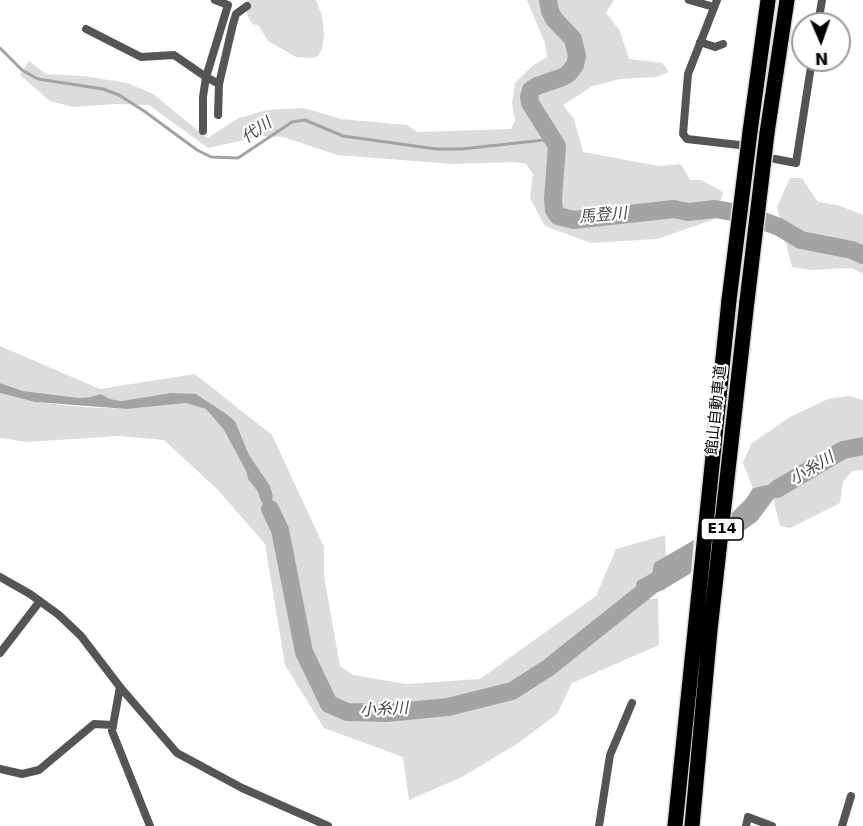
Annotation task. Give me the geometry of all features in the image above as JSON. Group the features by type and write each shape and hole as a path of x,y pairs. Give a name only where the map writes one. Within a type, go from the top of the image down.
{"highway":[{"name":"館山自動車道","path":"675,826 729,300 768,0"},
{"name":"館山自動車道","path":"692,826 710,630 747,301 767,134 787,0"}],"street":[{"path":"203,131 203,97 206,77 228,5 215,0"},
{"path":"689,0 716,4 688,74 683,134 687,139 739,145"},
{"path":"218,115 219,84 236,14 247,6"},
{"path":"86,29 141,57 174,55 219,84"},
{"path":"700,42 715,47 723,44"},
{"path":"775,159 796,163 810,72"},
{"path":"0,577 40,601 81,636 120,687 177,753 242,789 328,826"},
{"path":"0,652 40,601"},
{"path":"120,687 112,731 150,826"},
{"path":"599,826 610,755 632,703"},
{"path":"0,769 22,774 39,770 94,724 113,725"},
{"path":"842,826 851,796"},
{"path":"746,826 748,817 772,826"}],"shaded area":[{"path":"247,0 316,0 322,16 324,34 322,49 318,56 296,57 268,41 259,26 253,24 249,19 246,9"},
{"path":"527,0 614,0 606,13 620,31 629,59 662,63 669,72 656,77 620,79 593,86 563,105 574,119 583,152 659,166 681,164 690,180 701,180 723,192 715,219 657,239 591,243 545,226 530,198 533,174 526,164 515,162 452,164 337,155 284,137 262,136 208,148 149,105 117,104 73,107 50,101 20,75 29,61 46,74 83,76 127,83 152,93 207,138 239,118 267,110 304,108 341,119 407,125 417,132 511,129 515,121 512,104 515,83 531,67 547,57 545,43"},
{"path":"790,178 802,178 818,202 838,205 863,215 863,274 852,268 811,270 792,267 777,207"},
{"path":"0,346 100,389 195,374 272,435 324,547 324,576 340,666 353,675 406,684 480,679 596,596 616,549 665,535 666,556 654,563 652,573 637,581 634,592 636,601 658,598 659,645 572,683 557,714 520,742 462,777 409,800 403,757 324,728 285,665 265,544 218,490 164,440 119,436 27,442 0,438 0,393 35,402 83,407 127,409 186,403 206,409 224,430 248,479 280,528 271,505 273,496 249,455 235,421 196,394 150,396 121,401 101,394 79,398 23,391 0,383"},
{"path":"0,383 23,391 79,398 101,394 121,401 171,393 196,394 235,421 249,455 270,486 273,496 271,505 280,530 248,479 224,430 206,409 186,403 127,409 35,402 0,393"},
{"path":"849,396 863,400 863,443 856,445 848,457 855,452 863,452 863,470 852,471 843,482 840,503 790,528 780,526 773,498 798,476 781,478 772,484 753,488 743,463 751,444 790,417 828,399"},
{"path":"799,476 781,489 757,521 728,542 731,514 753,488 772,484 781,478"},
{"path":"694,540 691,573 663,590 636,601 633,600 637,581 652,573 654,563"}],"waterway":[{"name":"馬登川","path":"548,0 554,19 573,39 577,56 575,65 569,73 537,86 531,90 529,97 530,103 557,146 553,199 554,210 558,216 574,220 674,209 688,212 715,209 744,214 779,227 801,240 852,250 863,255"},
{"name":"代川","path":"0,48 22,70 38,79 103,89 119,95 197,150 211,157 238,158 292,122 305,120 343,136 436,149 462,149 553,139"},
{"name":"小糸川","path":"777,489 843,450 863,446"},
{"name":"小糸川","path":"270,509 280,530 304,652 329,704 347,712 386,713 448,707 512,691 548,668 651,586"}],"tunnel":[{"path":"716,340 751,352"}]}
